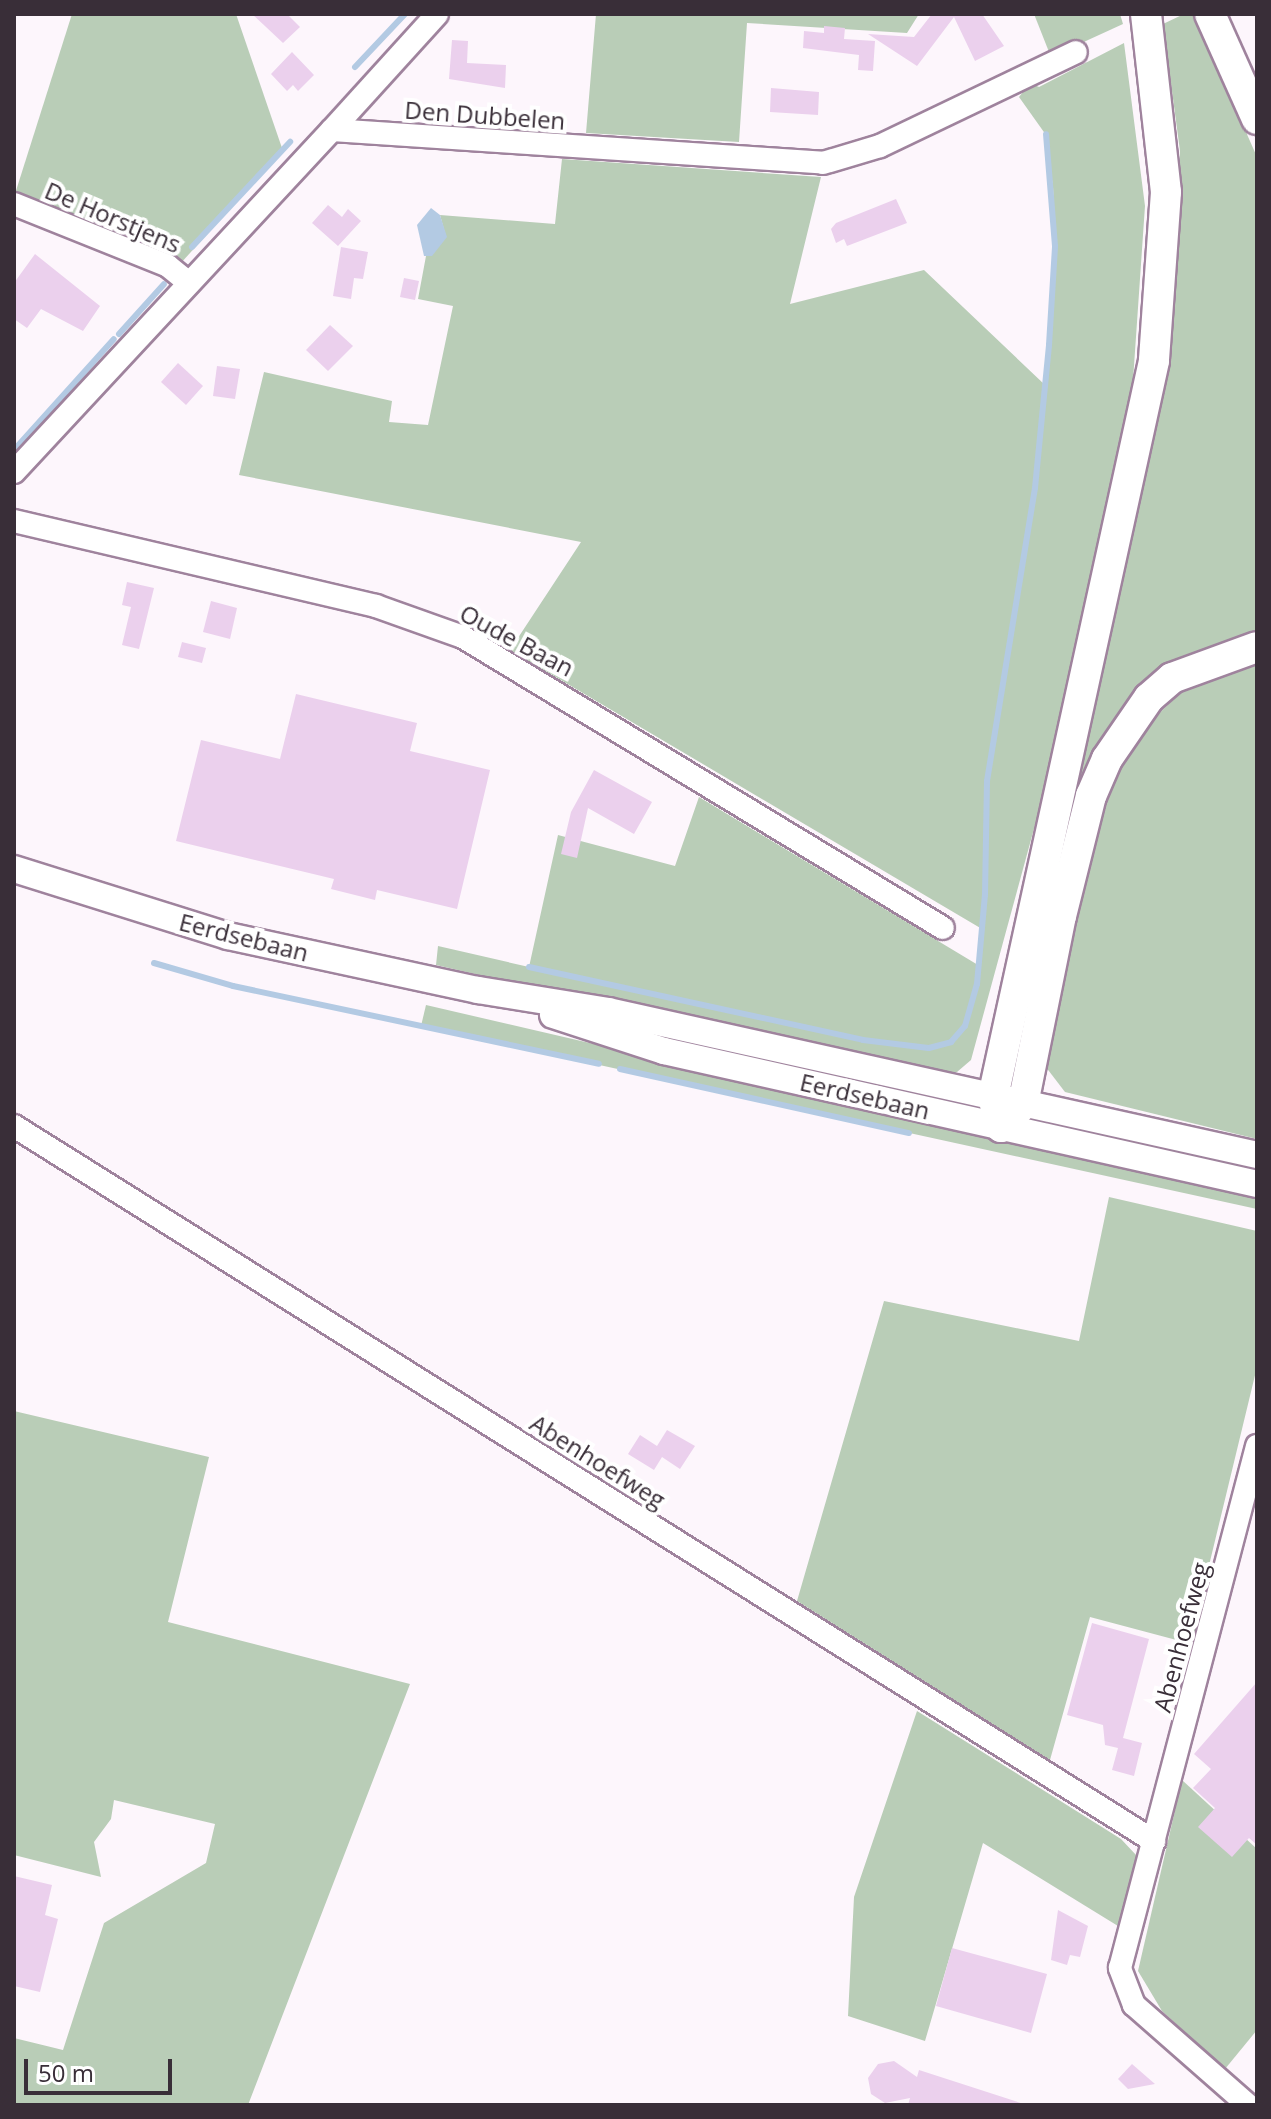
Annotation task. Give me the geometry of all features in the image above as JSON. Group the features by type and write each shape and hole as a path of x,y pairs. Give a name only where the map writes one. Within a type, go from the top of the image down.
{"highway":[{"path":"1001,1127 993,1097 1154,361 1166,192 1156,70 1146,14"},
{"path":"1210,14 1257,119"},
{"path":"1001,1127 1023,1104 1061,916 1091,796 1107,759 1149,698 1172,678 1257,647"}],"main road":[{"name":"Eerdsebaan","path":"14,869 228,936 478,990 608,1011 1257,1155"},
{"name":"Eerdsebaan","path":"478,990 664,1051 1257,1184"}],"street":[{"path":"14,472 437,14"},
{"name":"Den Dubbelen","path":"332,130 823,163 880,146 1076,52"},
{"name":"De Horstjens","path":"14,204 168,266 189,283"},
{"name":"Oude Baan","path":"14,521 376,606 463,637 943,928"},
{"name":"Abenhoefweg","path":"14,1126 1154,1841"},
{"name":"Abenhoefweg","path":"1248,2105 1134,2005 1123,1986 1121,1962 1257,1446"}],"green space":[{"path":"72,14 236,14 283,151 180,264 14,197"},
{"path":"596,14 919,14 907,33 747,23 739,142 586,133"},
{"path":"1034,14 1120,14 1123,24 1051,57"},
{"path":"1184,14 1194,14 1257,157 1257,635 1160,672 1062,855 1170,362 1180,151 1163,24"},
{"path":"1124,43 1145,206 1132,395 1056,748 971,1060 957,1072 921,1076 436,965 438,946 529,967 558,835 675,866 699,797 978,965 982,929 510,650 581,542 239,475 264,372 392,401 389,422 428,425 453,306 418,299 426,256 446,237 440,215 555,224 562,159 821,177 790,304 924,270 1045,385 1056,251 1053,187 1046,135 1019,97 1030,83 1039,87"},
{"path":"1257,662 1257,1139 1065,1092 1042,1062 1093,837 1118,768 1144,728 1182,691 1216,672"},
{"path":"426,1005 1201,1185 1257,1199 1257,1209 421,1026"},
{"path":"1109,1197 1257,1231 1257,1367 1198,1611 1199,1646 1090,1617 1050,1760 797,1601 884,1301 1079,1341"},
{"path":"14,1411 209,1457 168,1622 410,1684 248,2105 14,2105 14,2038 63,2050 104,1923 206,1863 215,1824 114,1800 111,1819 94,1842 101,1877 14,1855"},
{"path":"917,1711 1121,1839 1137,1856 1118,1926 983,1843 925,2041 848,2016 854,1897"},
{"path":"1182,1780 1257,1849 1257,2030 1225,2069 1162,2011 1138,1971"}],"water":[{"path":"431,208 440,215 447,237 432,256 424,256 417,225"}],"building":[{"path":"252,14 287,14 300,27 283,43"},
{"path":"932,14 982,14 1004,46 975,61 954,17 917,66 868,34 914,37"},
{"path":"824,26 845,28 844,39 875,41 873,71 858,70 859,55 803,48 804,31 824,33"},
{"path":"452,40 468,41 467,63 506,65 505,88 449,79"},
{"path":"292,52 314,75 298,91 293,85 287,91 271,74"},
{"path":"771,88 819,92 818,115 770,112"},
{"path":"896,199 907,223 847,246 844,239 836,243 831,229 836,223"},
{"path":"328,205 342,217 348,209 361,221 338,246 312,223"},
{"path":"341,247 368,252 363,279 354,278 351,299 333,296"},
{"path":"35,254 100,306 83,331 41,309 27,328 14,319 14,283"},
{"path":"404,278 419,281 415,300 400,297"},
{"path":"330,325 353,346 328,371 306,350"},
{"path":"178,363 203,386 186,405 161,382"},
{"path":"217,366 240,369 235,399 213,396"},
{"path":"127,582 154,588 139,649 122,645 131,607 122,605"},
{"path":"211,601 237,608 230,639 203,632"},
{"path":"182,642 206,648 202,663 178,657"},
{"path":"296,694 417,723 410,751 490,770 457,909 377,890 375,900 331,889 334,879 176,841 201,740 280,759"},
{"path":"594,770 652,802 634,834 588,808 577,858 561,854 571,812"},
{"path":"667,1430 695,1446 680,1469 662,1457 654,1470 628,1454 640,1435 657,1446"},
{"path":"1092,1623 1149,1639 1123,1738 1142,1743 1134,1776 1112,1770 1118,1748 1105,1745 1103,1725 1067,1715"},
{"path":"1257,1682 1257,1845 1249,1838 1232,1857 1198,1827 1215,1808 1193,1788 1211,1769 1194,1754"},
{"path":"14,1876 52,1885 45,1915 58,1919 40,1992 14,1986"},
{"path":"1058,1910 1088,1926 1080,1957 1070,1955 1067,1965 1051,1960"},
{"path":"952,1948 1047,1974 1031,2033 936,2006"},
{"path":"894,2061 917,2077 919,2070 1027,2105 908,2105 910,2098 885,2103 871,2094 868,2078 878,2064"},
{"path":"1132,2064 1155,2084 1128,2089 1118,2079"}],"waterway":[{"path":"355,67 405,14"},
{"path":"529,967 863,1040 929,1048 951,1042 965,1026 977,984 985,895 987,781 1035,488 1049,345 1055,246 1046,134"},
{"path":"192,247 290,142"},
{"path":"119,334 164,284"},
{"path":"14,450 114,339"},
{"path":"154,963 233,986 599,1064"},
{"path":"620,1069 909,1133"}]}
